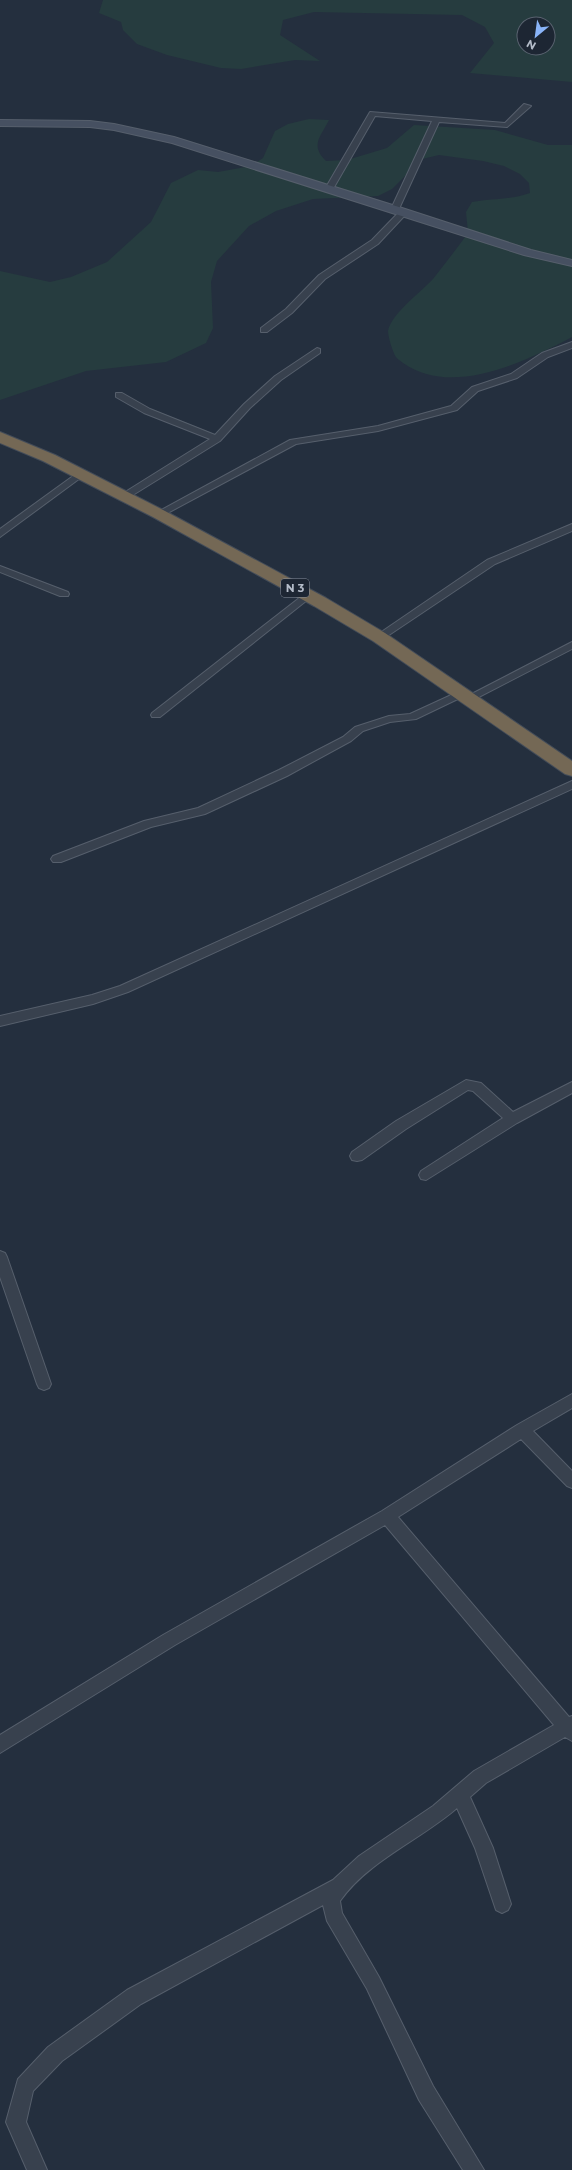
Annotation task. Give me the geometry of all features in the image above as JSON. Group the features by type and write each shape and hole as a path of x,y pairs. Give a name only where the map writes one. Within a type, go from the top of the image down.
{"highway":[{"name":"N 3","path":"0,437 125,496 307,595 379,637 572,770"}],"main road":[{"path":"0,123 63,123 114,127 174,140 329,190 400,210 528,253 572,263"}],"street":[{"path":"329,190 371,115 376,113 507,125 527,106"},
{"path":"264,330 289,311 322,277 350,260 375,242 400,210 437,119"},
{"path":"159,514 293,442 316,437 332,437 380,429 454,408 464,402 470,391 514,376 545,355 572,344"},
{"path":"125,496 216,438 247,406 278,378 317,351"},
{"path":"119,395 147,411 216,438"},
{"path":"0,534 80,474"},
{"path":"379,637 491,562 572,527"},
{"path":"0,569 64,594"},
{"path":"156,715 307,595"},
{"path":"57,859 148,824 201,811 283,773 347,739 359,729 389,719 412,717 463,696 572,645"},
{"path":"0,1020 93,998 124,988 572,785"},
{"path":"357,1156 401,1125 466,1085 476,1086 512,1120"},
{"path":"426,1175 512,1120 572,1087"},
{"path":"0,1257 44,1384"},
{"path":"0,1745 169,1640 387,1516 572,1400"},
{"path":"522,1430 572,1481"},
{"path":"387,1516 570,1728 480,1777 404,1837 364,1862 340,1886 331,1899 333,1915 373,1983 426,2093 474,2170"},
{"path":"459,1795 477,1828 494,1871 502,1904"},
{"path":"37,2170 16,2122 25,2086 55,2054 134,1997 340,1886"}],"green space":[{"path":"103,0 572,0 572,82 470,73 494,43 485,27 462,15 314,12 283,20 280,35 320,61 295,60 241,69 221,68 167,55 137,44 123,30 121,22 99,13"},
{"path":"309,119 329,120 318,141 318,150 326,161 347,160 387,148 414,125 495,130 548,145 572,145 572,337 511,365 489,372 466,376 444,377 423,373 403,363 397,358 392,349 389,337 388,331 390,324 400,311 433,279 468,233 466,212 472,202 515,197 530,193 529,183 520,174 504,166 483,161 439,155 422,159 392,189 378,196 313,199 276,211 249,226 217,261 211,282 213,328 206,343 166,362 86,371 0,400 0,271 50,282 71,277 107,262 151,222 171,183 198,170 218,172 251,166 263,158 275,131 288,124"}]}
